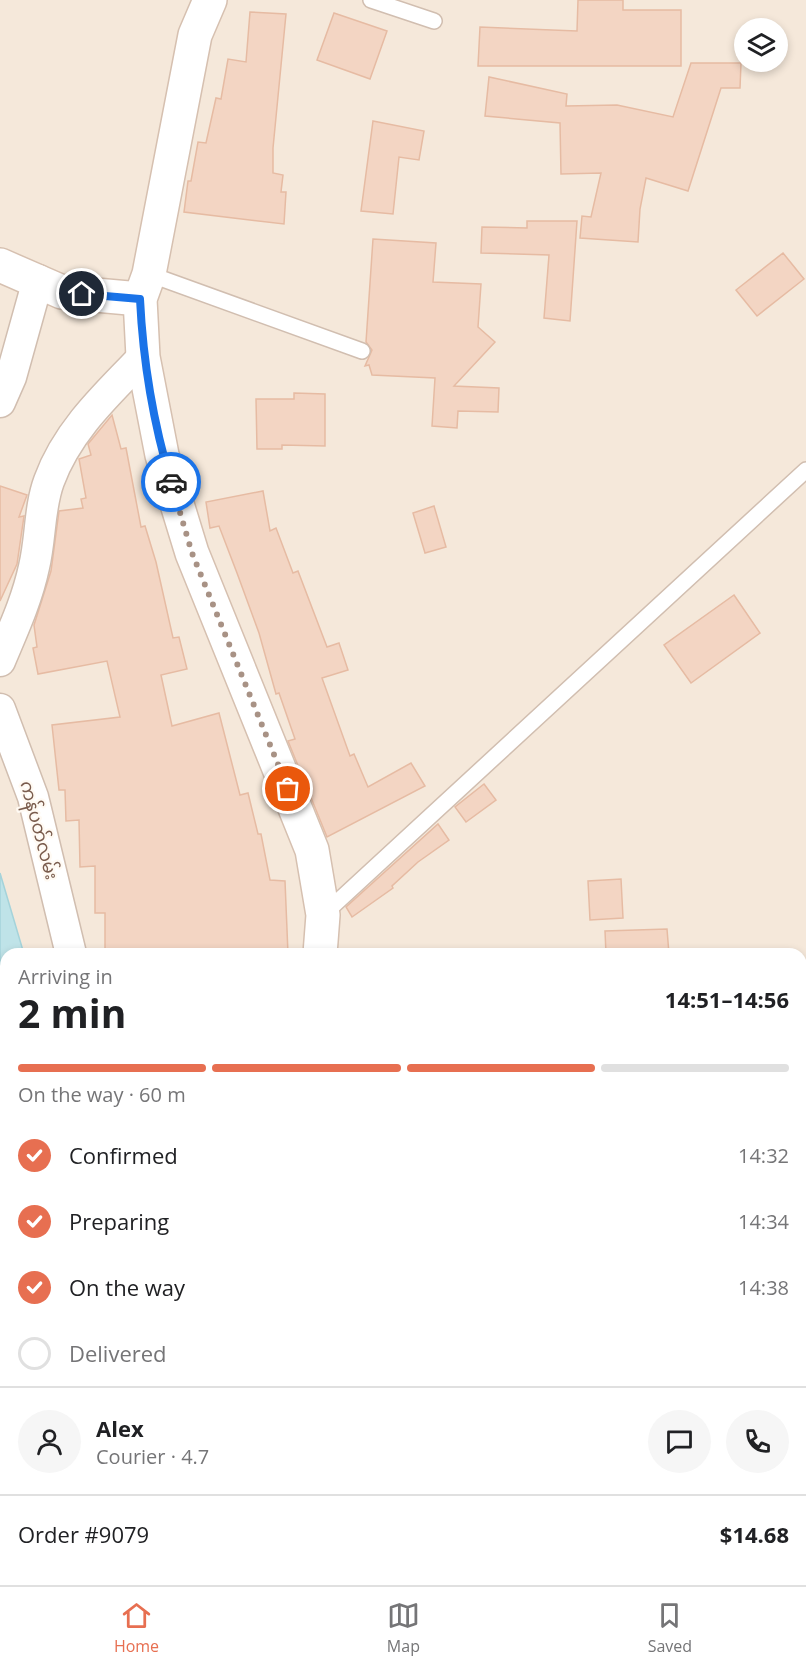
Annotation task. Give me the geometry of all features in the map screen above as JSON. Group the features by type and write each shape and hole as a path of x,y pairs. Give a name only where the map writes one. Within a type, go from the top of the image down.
{"main road":[{"path":"210,0 195,35 145,286 143,357 162,455 192,553 312,850 322,915 320,948"},
{"path":"0,265 62,292 145,286"}],"street":[{"path":"0,402 11,377 38,280"},
{"path":"0,661 25,600 35,566 40,520 49,481 58,462 89,413 143,357"},
{"name":"ကန်ပတ်လမ်း","path":"0,709 33,797 70,948"}],"lane":[{"path":"372,0 434,21"},
{"path":"145,286 362,351"},
{"path":"322,915 806,470"}],"shaded area":[{"path":"0,0 806,0 806,948 0,948"}],"water":[{"path":"0,873 22,948 0,948"}],"building":[{"path":"578,0 623,0 623,10 681,10 681,66 478,66 480,27 577,31"},
{"path":"250,12 286,14 273,148 273,173 283,175 281,192 286,192 284,224 184,212 188,181 191,181 198,142 206,143 216,98 221,99 228,59 246,62"},
{"path":"334,13 387,31 370,79 317,60"},
{"path":"691,63 734,63 734,72 741,72 740,88 721,88 688,191 646,178 640,209 638,242 580,238 582,216 591,217 601,173 561,174 560,123 485,116 489,77 567,94 566,106 617,105 673,117"},
{"path":"373,121 424,131 419,160 399,157 393,214 361,211"},
{"path":"527,221 577,221 570,321 544,318 549,255 481,253 482,227 527,228"},
{"path":"373,239 436,243 433,282 481,284 478,327 495,342 454,386 499,388 498,412 458,411 457,428 432,426 435,378 372,375 369,365 365,366 372,350 366,342"},
{"path":"783,253 804,279 757,316 736,290"},
{"path":"294,393 325,394 325,446 282,445 282,449 257,449 256,399 294,399"},
{"path":"112,415 121,449 126,448 141,527 145,526 156,562 173,638 179,637 187,669 161,675 172,726 219,713 240,795 248,793 258,834 261,834 270,880 285,881 288,948 105,948 105,913 95,913 95,866 80,867 79,820 66,821 65,790 59,790 52,725 120,717 107,661 38,674 33,648 37,647 34,625 51,571 59,511 83,508 81,499 86,498 79,459 91,455 88,444"},
{"path":"0,486 27,495 19,517 24,516 17,564 0,601"},
{"path":"263,491 270,531 276,528 293,573 298,571 327,647 339,643 348,670 322,678 350,756 354,754 368,787 411,763 425,786 327,837 288,741 295,739 279,693 276,694 259,633 237,573 219,526 210,528 206,502"},
{"path":"434,506 446,547 425,553 413,513"},
{"path":"734,595 760,633 691,683 664,645"},
{"path":"484,784 496,800 466,822 455,807"},
{"path":"438,824 449,840 418,862 392,886 393,888 352,917 346,907"},
{"path":"621,879 623,918 590,920 588,881"},
{"path":"667,929 669,948 606,948 605,931"}],"way so far":[{"path":"171,482 192,553 288,789"}],"route":[{"path":"82,294 140,299 143,357 162,455 171,482"}]}
